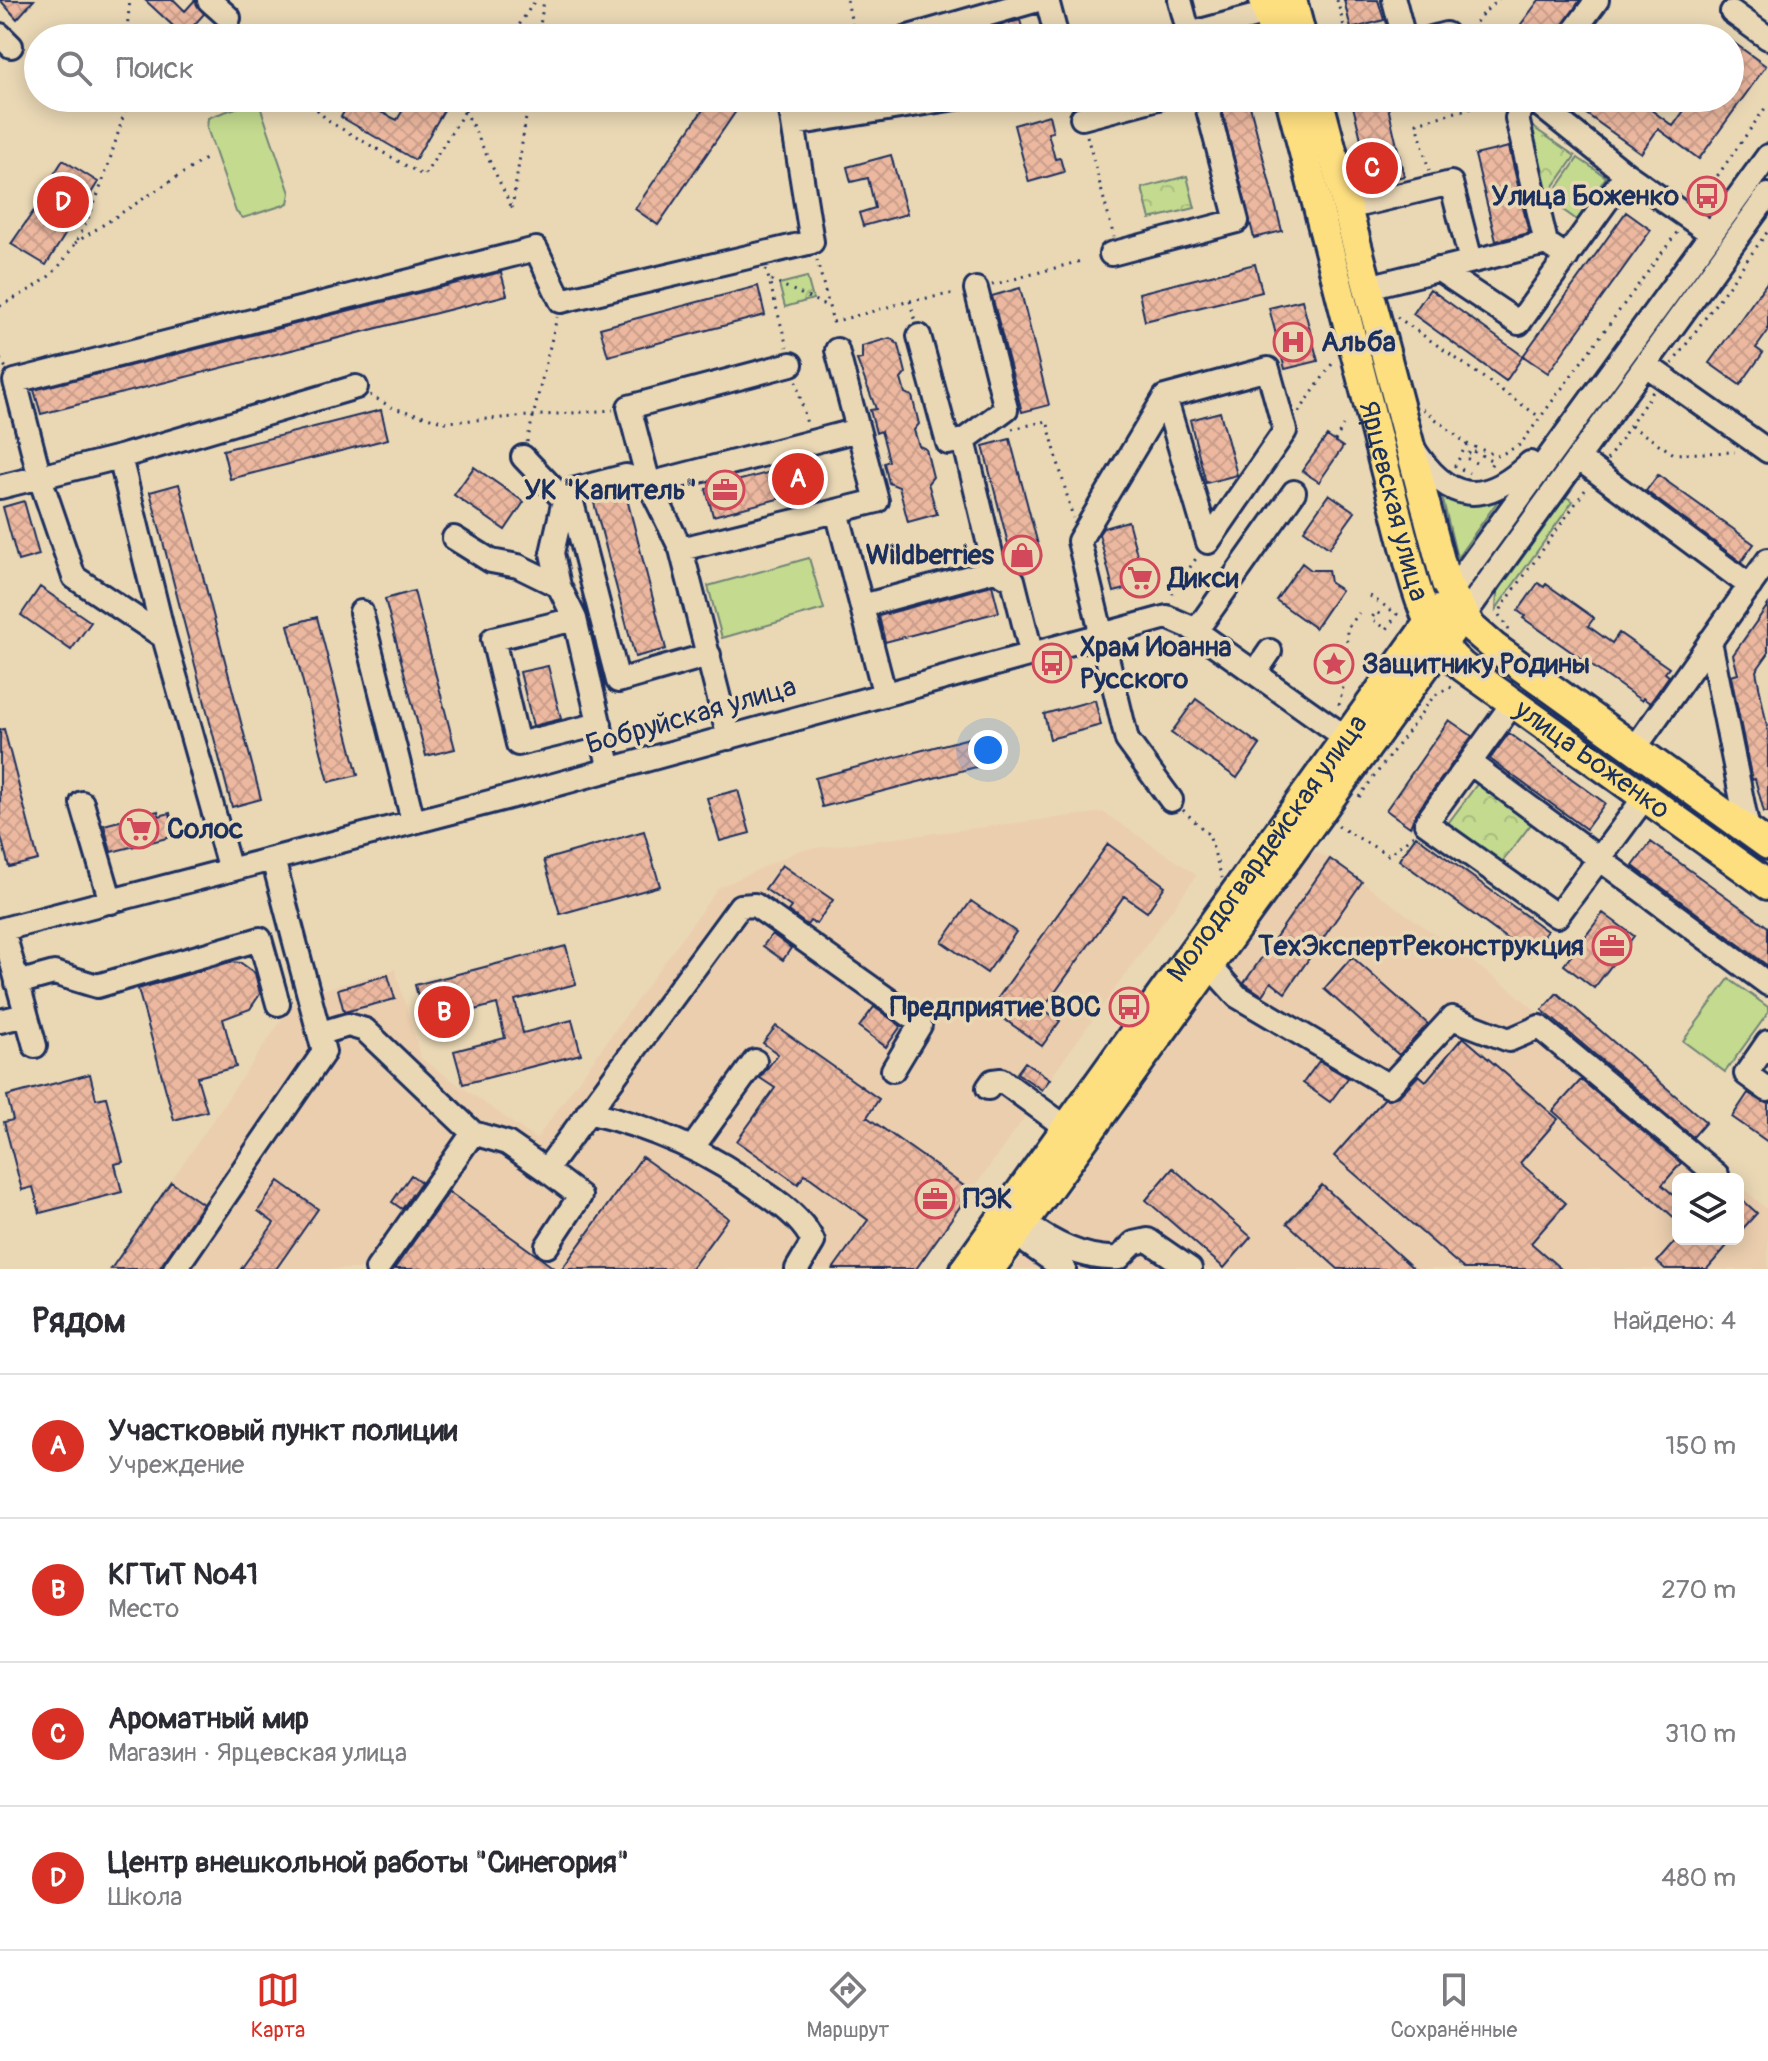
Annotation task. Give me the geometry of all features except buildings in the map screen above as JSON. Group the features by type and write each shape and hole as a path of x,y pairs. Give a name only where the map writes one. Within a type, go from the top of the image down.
{"main road":[{"path":"1292,0 1298,24"},
{"name":"Ярцевская улица","path":"1294,112 1411,570 1435,633"},
{"name":"Ярцевская улица","path":"1322,112 1409,442 1456,605"},
{"name":"Молодогвардейская улица","path":"990,1269 1019,1229 1075,1134 1456,605"},
{"name":"улица Боженко","path":"1456,605 1494,647 1758,838"},
{"name":"улица Боженко","path":"1435,633 1463,667 1768,885"},
{"name":"Молодогвардейская улица","path":"965,1269 1210,966 1354,743"}],"street":[{"path":"209,0 229,18"},
{"path":"954,24 1038,0"},
{"path":"1047,0 1053,24"},
{"path":"1180,0 1183,24"},
{"path":"1394,0 1400,24"},
{"path":"1579,24 1597,0"},
{"path":"1732,12 1768,38"},
{"path":"1239,24 1268,17"},
{"path":"164,637 74,577 40,478 15,381 536,249 561,301 812,242 792,112"},
{"path":"794,124 840,112"},
{"path":"1082,118 1105,112"},
{"path":"1115,253 1237,221 1209,112"},
{"path":"1520,112 1517,118 1546,243 1567,257"},
{"path":"1546,112 1626,174 1712,234"},
{"name":"Молодогвардейская улица","path":"1456,605 1562,437 1768,156"},
{"path":"1438,269 1519,323 1626,174"},
{"path":"1347,208 1451,183 1471,261"},
{"name":"Молодогвардейская улица","path":"1456,605 1654,371 1765,205"},
{"path":"1368,287 1546,243"},
{"path":"919,336 948,443 964,440 1006,409 976,289"},
{"path":"681,549 877,501 837,350"},
{"path":"729,738 681,549 649,484 629,407 791,364"},
{"path":"1171,800 1127,740 1079,541 1165,397 1268,369 1285,431 1208,542"},
{"path":"1654,371 1768,450"},
{"path":"0,487 120,457 356,387"},
{"path":"1165,397 1208,542"},
{"path":"709,655 618,681 569,491 626,476 649,484 858,430"},
{"path":"1409,442 1436,477 1456,489 1481,494 1508,484 1562,437"},
{"path":"964,440 995,570"},
{"path":"120,457 164,637 230,870"},
{"path":"523,457 564,500 552,553 559,586 575,619 610,770"},
{"path":"1578,458 1762,572 1635,748"},
{"path":"1196,631 1294,492"},
{"path":"837,511 884,692"},
{"path":"454,538 491,561 518,566 559,586"},
{"path":"862,606 995,570 1013,580 1031,652"},
{"path":"361,612 413,821"},
{"name":"Бобруйская улица","path":"1,930 610,770 884,692 1167,617 1196,631 1354,743"},
{"path":"575,619 493,639 500,669 518,744 600,724"},
{"path":"1710,641 1758,838"},
{"path":"1255,673 1270,651"},
{"path":"1513,703 1426,823 1557,916 1645,797"},
{"path":"1470,763 1768,984"},
{"path":"82,803 111,902"},
{"path":"175,1269 324,1052 273,859"},
{"path":"546,1170 740,906 747,903 755,905 915,1019 920,1025 918,1035 893,1070"},
{"path":"1,930 35,1046"},
{"path":"17,983 54,973 97,986 260,939 278,1004"},
{"path":"1210,966 1237,996 1389,1086 1452,1018 1509,1040 1539,1027 1715,1173"},
{"path":"0,1021 26,1015"},
{"path":"321,1033 348,1025 365,1030 473,1133 507,1143 580,1196 547,1246"},
{"path":"1768,1042 1746,1074 1768,1090"},
{"path":"693,1147 755,1061"},
{"path":"988,1088 993,1081 1001,1080 1075,1134"},
{"path":"588,1112 637,1123 693,1147 725,1164 785,1207 810,1233 813,1242 811,1251 797,1269"},
{"path":"377,1269 473,1133"},
{"path":"1019,1229 1064,1269"},
{"path":"1019,1229 1058,1246 1104,1259 1119,1258 1134,1243 1148,1240 1190,1269"}],"path":[{"path":"127,24 130,0"},
{"path":"520,24 535,0"},
{"path":"540,24 544,0"},
{"path":"847,0 852,24"},
{"path":"1337,0 1343,24"},
{"path":"1476,24 1477,19 1499,0"},
{"path":"1421,407 1467,444 1498,456 1520,445 1768,104"},
{"path":"0,306 45,280 75,243 104,174 124,112"},
{"path":"319,112 328,121 424,176 464,112"},
{"path":"466,112 512,208 527,112"},
{"path":"1432,187 1417,123 1456,112"},
{"path":"1082,118 1115,253"},
{"path":"75,243 208,157"},
{"path":"1499,615 1631,426 1654,371 1768,231"},
{"path":"812,242 833,322 1081,261"},
{"path":"769,280 829,307"},
{"path":"523,457 561,301"},
{"path":"910,301 919,336"},
{"path":"1393,314 1541,418"},
{"path":"1285,431 1334,361"},
{"path":"356,387 393,408 446,422 590,414 629,407"},
{"path":"1005,430 1047,421 1079,541"},
{"path":"1335,441 1343,426"},
{"path":"1631,426 1674,454 1768,450"},
{"path":"1467,444 1455,466 1473,474"},
{"path":"1476,463 1466,458 1471,450 1493,461 1484,480"},
{"path":"1172,594 1208,542"},
{"path":"1370,596 1397,614 1387,629 1371,619 1376,612 1384,617"},
{"path":"1339,705 1348,659 1347,629 1359,613"},
{"path":"1355,802 1434,696 1449,687"},
{"path":"1171,800 1209,835 1221,877 1225,880"},
{"path":"1334,832 1338,826 1388,855 1426,823"}],"shaded area":[{"path":"1103,812 1197,875 1042,1090 1031,1083 1018,1101 1030,1110 916,1269 111,1269 297,997 395,969 421,1058 536,1139 718,888 800,850"},
{"path":"1312,850 1330,859 1513,991 1725,1173 1672,1173 1672,1245 1744,1245 1744,1189 1768,1210 1768,1269 1013,1269"}],"green space":[{"path":"225,112 262,112 290,193 288,203 243,218 236,212 207,128 208,118"},
{"path":"1530,125 1575,156 1547,196"},
{"path":"1578,158 1606,177 1577,220 1549,200"},
{"path":"1187,176 1195,208 1150,219 1142,188"},
{"path":"807,277 813,299 785,307 779,284"},
{"path":"1441,492 1473,503 1497,502 1457,558"},
{"path":"1566,497 1573,501 1496,609 1497,593"},
{"path":"809,558 824,609 722,638 708,586"},
{"path":"1481,779 1535,819 1499,866 1446,826"},
{"path":"1729,979 1768,1007 1768,1013 1725,1072 1683,1041"}],"place":[{"name":"Ароматный мир","path":"1372,168"},
{"name":"Улица Боженко","path":"1707,196"},
{"name":"Центр внешкольной работы \"Синегория\"","path":"63,202"},
{"name":"Альба","path":"1293,342"},
{"name":"Участковый пункт полиции","path":"798,479"},
{"name":"УК \"Капитель\"","path":"725,490"},
{"name":"Wildberries","path":"1022,555"},
{"name":"Дикси","path":"1140,578"},
{"name":"Храм Иоанна Русского","path":"1052,663"},
{"name":"Защитнику Родины","path":"1334,664"},
{"name":"Солос","path":"139,829"},
{"name":"ТехЭкспертРеконструкция","path":"1612,946"},
{"name":"Предприятие ВОС","path":"1129,1007"},
{"name":"КГТиТ №41","path":"444,1012"},
{"name":"ПЭК","path":"935,1199"}]}
